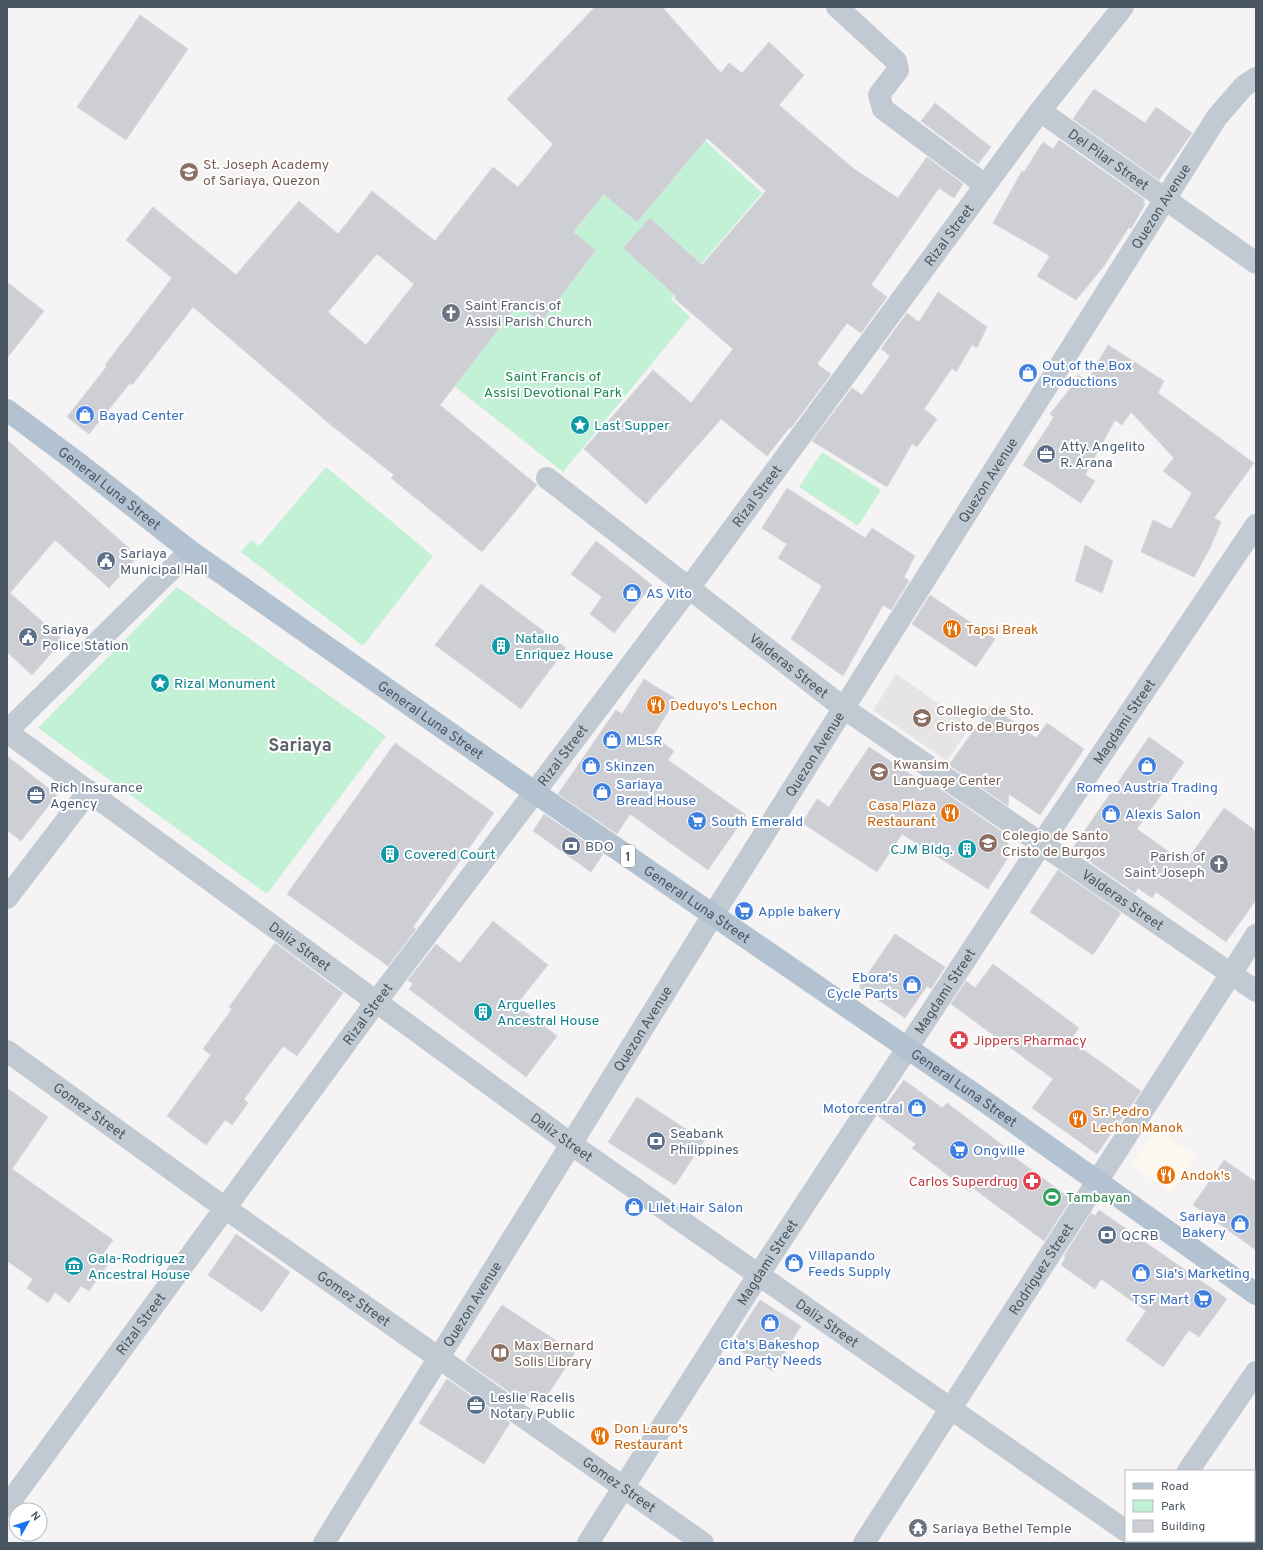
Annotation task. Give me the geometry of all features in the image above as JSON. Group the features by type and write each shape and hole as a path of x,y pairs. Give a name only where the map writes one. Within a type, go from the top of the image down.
{"main road":[{"name":"General Luna Street","path":"7,410 78,463 190,551 534,792 908,1049 1256,1294"}],"street":[{"path":"837,7 896,61 898,70 879,95 883,109 985,185"},
{"name":"Rizal Street","path":"7,1506 376,1002 688,588 1040,111 1123,7"},
{"name":"Quezon Avenue","path":"324,1543 713,915 845,709 1217,117 1244,86 1256,78"},
{"name":"Del Pilar Street","path":"1040,111 1256,262"},
{"name":"Valderas Street","path":"547,478 845,709 1256,991"},
{"name":"Magdami Street","path":"588,1543 759,1274 1042,843 1256,526"},
{"path":"7,732 190,551"},
{"name":"Daliz Street","path":"7,732 572,1144 1125,1530"},
{"path":"7,898 89,791"},
{"name":"Rodriguez Street","path":"864,1543 1256,935"},
{"name":"Gomez Street","path":"7,1051 225,1208 703,1543"},
{"path":"1189,1470 1256,1372"}],"shaded area":[{"name":"Collegio de Sto. Cristo de Burgos","path":"896,674 971,726 947,761 873,710"},
{"path":"1156,1129 1196,1156 1171,1192 1132,1165"}],"green space":[{"name":"Saint Francis of Assisi Devotional Park","path":"673,111 762,193 671,299 690,317 563,472 454,386 518,304 541,321 596,251 573,232"},
{"path":"822,452 881,490 858,526 799,487"},
{"path":"326,467 433,556 363,646 241,552 251,540 259,546"},
{"path":"177,587 386,736 267,894 38,728"}],"building":[{"path":"595,7 662,7 721,73 729,63 742,73 769,42 804,75 779,105 854,169 898,198 927,157 963,184 954,198 939,188 871,285 887,297 861,333 847,323 817,364 831,374 791,428 790,427 767,456 721,419 646,504 584,449 653,370 691,403 733,349 674,298 676,296 623,248 650,218 702,265 766,191 707,138 637,222 604,194 573,232 596,250 541,322 518,304 440,405 537,485 482,552 391,478 394,475 331,425 193,307 132,385 130,383 89,434 67,417 172,278 126,240 153,207 236,275 299,201 338,234 372,191 435,241 493,167 518,187 553,144 507,99","holes":["377,254 414,284 366,345 328,312"]},
{"path":"140,15 188,49 126,140 77,107"},
{"path":"1094,89 1145,123 1156,107 1192,133 1159,180 1073,119"},
{"path":"935,103 991,147 978,164 921,121"},
{"path":"1059,140 1145,200 1143,203 1145,204 1131,229 1129,227 1104,266 1076,300 1037,276 1050,256 993,223 1022,171 1024,172 1043,142 1053,149"},
{"path":"7,282 44,311 7,358"},
{"path":"938,292 987,327 977,348 972,345 956,372 952,368 924,409 937,419 917,447 912,444 887,487 812,441 852,388 862,395 890,356 881,349 907,313 919,322"},
{"path":"1108,345 1164,381 1158,393 1254,463 1214,518 1221,522 1210,548 1194,577 1141,552 1153,520 1171,529 1192,493 1163,471 1174,458 1131,412 1122,425 1115,420 1085,475 1095,481 1081,503 1023,465 1054,417 1050,414 1070,389 1078,375 1087,381"},
{"name":"Sariaya Municipal Hall","path":"7,440 138,556 109,588 55,540 10,593 63,640 32,675 7,652"},
{"path":"787,488 865,538 872,528 915,556 904,577 909,581 891,610 883,605 843,676 791,639 822,586 778,558 787,544 762,528"},
{"path":"596,541 652,585 614,633 590,614 602,597 571,574"},
{"path":"1085,545 1113,561 1102,593 1075,581"},
{"name":"Natalio Enriquez House","path":"481,584 566,648 521,709 435,645"},
{"path":"930,595 995,639 976,667 912,624"},
{"path":"644,679 676,699 653,736 674,751 668,760 746,815 708,870 630,814 617,834 558,794 616,710 622,714"},
{"path":"991,706 1036,738 1047,723 1084,749 1040,815 1009,794 1008,806 949,765"},
{"path":"1149,737 1184,762 1137,829 1185,863 1224,808 1256,831 1256,900 1226,942 1156,892 1152,898 1138,888 1135,893 1072,849"},
{"name":"Covered Court","path":"395,743 494,813 413,927 416,929 388,966 287,894"},
{"path":"869,747 932,788 934,785 1008,836 1007,859 988,889 902,834 877,872 802,823 817,799 829,807"},
{"path":"7,756 57,795 21,841 7,830"},
{"name":"BDO","path":"544,814 603,854 591,872 533,831"},
{"path":"1058,870 1121,913 1093,955 1030,912"},
{"name":"Arguelles Ancestral House","path":"493,921 548,965 516,1005 557,1036 526,1077 409,989 413,984 408,980 436,944 460,963"},
{"path":"895,934 945,967 931,989 927,986 905,1018 859,987"},
{"path":"275,943 343,993 297,1056 283,1046 244,1099 248,1103 232,1125 225,1120 206,1145 167,1116 211,1055 203,1049 232,1009 229,1007"},
{"path":"993,964 1079,1028 1070,1040 1141,1091 1097,1154 1032,1108 1053,1079 951,1004 966,981 975,988"},
{"path":"904,1080 942,1108 947,1103 1005,1147 1003,1149 1071,1199 1044,1241 973,1188 970,1192 912,1148 916,1144 878,1116"},
{"path":"7,1088 48,1117 12,1169 113,1240 103,1254 111,1260 89,1291 81,1286 69,1303 55,1292 48,1303 27,1288 33,1279 7,1261"},
{"name":"Seabank Philippines","path":"637,1097 704,1141 675,1185 608,1142"},
{"path":"1224,1160 1256,1182 1256,1250 1193,1205"},
{"path":"1099,1210 1227,1299 1199,1337 1189,1330 1163,1367 1126,1340 1146,1311 1101,1279 1095,1289 1061,1265 1066,1257 1064,1256 1091,1213 1095,1216"},
{"path":"236,1234 290,1272 262,1312 208,1275"},
{"path":"760,1300 801,1326 773,1371 731,1345"},
{"path":"502,1305 575,1353 541,1405 528,1396 524,1402 465,1361"},
{"path":"447,1379 510,1423 484,1464 419,1423"}],"place":[{"name":"St. Joseph Academy of Sariaya, Quezon","path":"189,172"},
{"name":"Saint Francis of Assisi Parish Church","path":"451,313"},
{"name":"Out of the Box Productions","path":"1028,373"},
{"name":"Bayad Center","path":"85,415"},
{"name":"Last Supper","path":"580,425"},
{"name":"Atty. Angelito R. Arana","path":"1046,454"},
{"name":"Sariaya Municipal Hall","path":"106,561"},
{"name":"AS Vito","path":"632,593"},
{"name":"Tapsi Break","path":"952,629"},
{"name":"Sariaya Police Station","path":"28,637"},
{"name":"Natalio Enriquez House","path":"501,646"},
{"name":"Rizal Monument","path":"160,683"},
{"name":"Deduyo's Lechon","path":"656,705"},
{"name":"Collegio de Sto. Cristo de Burgos","path":"922,718"},
{"name":"MLSR","path":"612,740"},
{"name":"Skinzen","path":"591,766"},
{"name":"Romeo Austria Trading","path":"1147,766"},
{"name":"Kwansim Language Center","path":"879,772"},
{"name":"Sariaya Bread House","path":"602,792"},
{"name":"Rich Insurance Agency","path":"36,795"},
{"name":"Casa Plaza Restaurant","path":"950,813"},
{"name":"Alexis Salon","path":"1111,814"},
{"name":"South Emerald","path":"697,821"},
{"name":"Colegio de Santo Cristo de Burgos","path":"988,843"},
{"name":"BDO","path":"571,846"},
{"name":"CJM Bldg.","path":"967,849"},
{"name":"Covered Court","path":"390,854"},
{"name":"Parish of Saint Joseph","path":"1219,864"},
{"name":"Apple bakery","path":"744,911"},
{"name":"Ebora's Cycle Parts","path":"912,985"},
{"name":"Arguelles Ancestral House","path":"483,1012"},
{"name":"Jippers Pharmacy","path":"959,1040"},
{"name":"Motorcentral","path":"917,1108"},
{"name":"Sr. Pedro Lechon Manok","path":"1078,1119"},
{"name":"Seabank Philippines","path":"656,1141"},
{"name":"Ongville","path":"959,1150"},
{"name":"Andok's","path":"1166,1175"},
{"name":"Carlos Superdrug","path":"1032,1181"},
{"name":"Tambayan","path":"1052,1197"},
{"name":"Lilet Hair Salon","path":"634,1207"},
{"name":"Sariaya Bakery","path":"1240,1224"},
{"name":"QCRB","path":"1107,1235"},
{"name":"Villapando Feeds Supply","path":"794,1263"},
{"name":"Gala-Rodriguez Ancestral House","path":"74,1266"},
{"name":"Sia's Marketing","path":"1141,1273"},
{"name":"TSF Mart","path":"1203,1299"},
{"name":"Cita's Bakeshop and Party Needs","path":"770,1323"},
{"name":"Max Bernard Solis Library","path":"500,1353"},
{"name":"Leslie Racelis Notary Public","path":"476,1405"},
{"name":"Don Lauro's Restaurant","path":"600,1436"},
{"name":"Sariaya Bethel Temple","path":"918,1528"}],"district":[{"name":"Sariaya","path":"300,745"}]}
